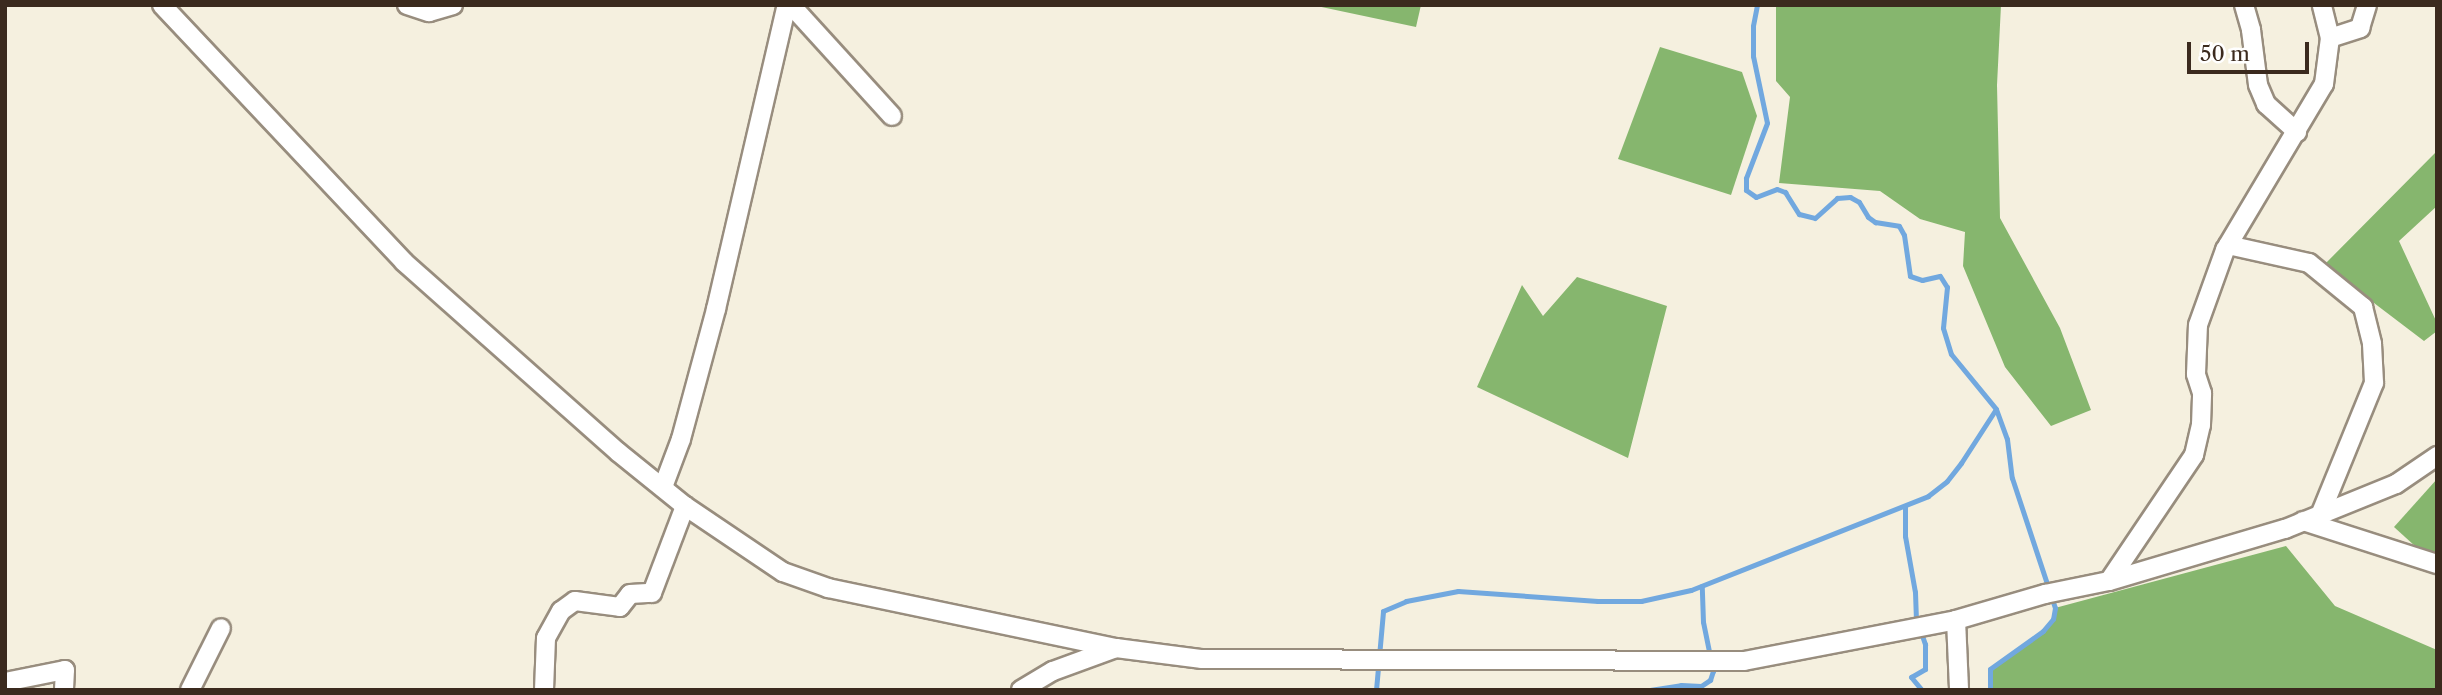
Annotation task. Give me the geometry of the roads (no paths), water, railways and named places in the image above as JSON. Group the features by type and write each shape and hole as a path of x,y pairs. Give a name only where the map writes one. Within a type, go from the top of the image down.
{"street":[{"path":"162,5 404,262 618,452 685,506 783,572 828,589 1116,648 1202,659 1744,661 1956,620 2045,594 2109,581 2303,521 2396,484 2437,456"},
{"path":"407,5 429,12 453,5"},
{"path":"663,486 681,439 716,309 789,5"},
{"path":"789,5 892,116"},
{"path":"2244,5 2251,30 2258,85 2266,104 2297,132"},
{"path":"2109,581 2194,455 2202,414 2202,393 2196,374 2198,325 2228,246 2324,84 2330,38 2322,5"},
{"path":"2330,38 2360,28 2367,5"},
{"path":"2228,246 2309,263 2363,307 2372,344 2374,383 2321,513"},
{"path":"544,690 546,638 561,611 575,601 620,607 630,594 652,593 685,506"},
{"path":"2303,521 2437,564"},
{"path":"1956,620 1959,690"},
{"path":"190,690 221,628"},
{"path":"1021,690 1053,671 1116,648"},
{"path":"5,682 65,670 64,690"}],"waterway":[{"path":"1757,5 1753,26 1753,56 1767,123 1746,178 1746,190 1756,197 1777,189 1785,192 1799,214 1815,218 1837,198 1850,197 1859,202 1868,217 1875,222 1899,226 1904,235 1910,276 1922,280 1940,276 1947,287 1943,328 1951,354 1996,409 2007,439 2012,478 2055,608 2053,619 2043,631 1990,669 1990,690"},
{"path":"1376,690 1383,611 1406,601 1458,591 1598,601 1641,601 1691,590 1928,496 1947,481 1996,409"},
{"path":"1905,506 1905,536 1915,592 1916,618 1925,644 1925,669 1911,677 1922,690"},
{"path":"1650,690 1681,685 1701,686 1710,680 1713,671 1703,622 1702,586"}]}
